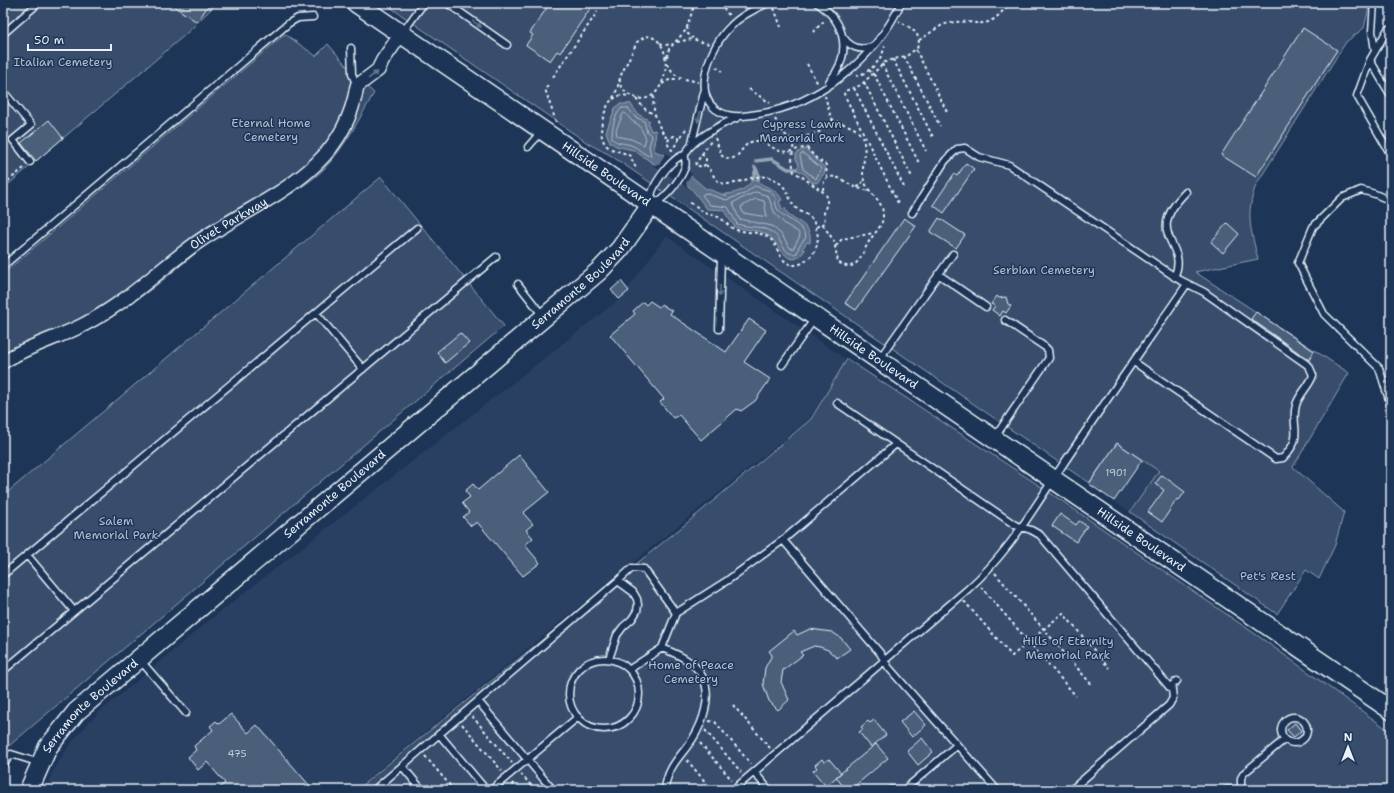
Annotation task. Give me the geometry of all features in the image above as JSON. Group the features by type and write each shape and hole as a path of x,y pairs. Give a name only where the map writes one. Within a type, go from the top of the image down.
{"main road":[{"name":"Hillside Boulevard","path":"356,3 401,34 549,126 651,205 1388,706"},
{"name":"Serramonte Boulevard","path":"29,790 40,763 53,740 70,719 139,659 544,318 612,258 651,205"}],"street":[{"path":"357,86 378,70 401,34"},
{"name":"Olivet Parkway","path":"3,362 20,352 73,330 104,313 141,288 199,242 274,198 294,184 313,168 338,139 350,116 357,86"}],"lane":[{"path":"401,34 424,3"},
{"path":"447,3 507,45"},
{"path":"685,155 686,164 663,200 651,205 652,192 661,177 676,158 685,155 691,146 699,118 708,65 715,47 724,33 735,22 759,3"},
{"path":"744,15 768,3"},
{"path":"817,3 831,14 843,37 850,45 855,48 866,48 873,46"},
{"path":"705,86 708,100 716,110 728,115 741,116 762,114 802,100 821,90 844,74 873,46 901,3"},
{"path":"1374,3 1372,31 1375,50"},
{"path":"3,34 34,7"},
{"path":"3,266 289,23 298,18 313,17"},
{"path":"1391,35 1388,29 1370,60 1357,96 1391,156"},
{"path":"821,90 834,77 841,64 844,51 843,37"},
{"path":"351,48 352,74 357,86"},
{"path":"1370,60 1391,96"},
{"path":"3,91 31,125 14,140 30,162"},
{"path":"691,146 717,127 741,116"},
{"path":"528,147 549,126"},
{"path":"912,213 950,155 956,149 965,148 979,157 999,162 1017,169 1174,277 1204,292 1311,368 1312,378 1296,406 1297,434 1295,442 1283,458 1272,458 1134,362"},
{"path":"1391,201 1361,190 1342,198 1313,227 1298,262 1324,314 1379,368 1391,406"},
{"path":"1174,277 1178,266 1178,260 1167,235 1166,224 1173,207 1186,192"},
{"path":"3,575 417,228"},
{"path":"719,330 721,253"},
{"path":"879,360 953,254"},
{"path":"3,671 496,257"},
{"path":"938,274 986,307"},
{"path":"518,284 544,318"},
{"path":"733,790 960,596 990,568 1022,528 1054,478 1187,284"},
{"path":"316,313 363,369"},
{"path":"782,365 815,317"},
{"path":"994,438 1049,358 1048,350 1045,347 1005,320"},
{"path":"837,403 1014,525 1036,532 1044,539 1170,687 1173,692 1173,698 1169,705 1071,790"},
{"path":"630,670 662,648 676,613 728,580 784,540 896,444"},
{"path":"784,540 885,660 890,668 997,790"},
{"path":"28,555 74,611"},
{"path":"374,790 632,568 644,569 676,613"},
{"path":"609,659 617,635 623,626 632,619 637,611 638,605 638,599 633,592 618,581"},
{"path":"662,648 687,660 702,676 706,699 701,722 694,736 667,774 665,790"},
{"path":"139,659 186,713"},
{"path":"601,659 609,659 624,664 630,670 638,683 639,699 637,707 627,720 613,728 605,729 590,726 578,717 569,697 571,682 580,668 590,662 601,659"},
{"path":"1170,687 1177,681"},
{"path":"478,701 553,790"},
{"path":"492,790 578,717"},
{"path":"1294,718 1304,722 1307,733 1302,741 1294,743 1285,739 1281,729 1287,720 1294,718"},
{"path":"439,734 486,790"},
{"path":"1241,789 1241,778 1244,773 1285,739"},
{"path":"890,790 904,790 956,745"},
{"path":"3,764 11,754 40,763"},
{"path":"402,766 422,790"},
{"path":"754,772 769,790"},
{"path":"1226,790 1259,790"}],"path":[{"path":"612,100 621,95 647,99 655,93 665,75 668,52 674,43 682,36 695,3"},
{"path":"720,3 735,22"},
{"path":"773,3 781,27"},
{"path":"919,40 948,23 986,23 997,16 1009,3"},
{"path":"553,78 598,11"},
{"path":"812,32 831,14"},
{"path":"893,17 913,30 919,40 919,45 916,50 881,65 864,82 845,91 844,95 863,136 898,203"},
{"path":"688,24 688,34 715,47"},
{"path":"636,168 630,156 612,149 602,138 602,125 607,107 612,100 620,79 639,40 649,36 657,42 665,45 685,39 696,39"},
{"path":"657,42 674,74 705,86"},
{"path":"854,76 869,70 876,63 883,51 885,43"},
{"path":"916,50 948,114"},
{"path":"904,56 940,126"},
{"path":"893,59 934,139"},
{"path":"876,63 881,65 926,151"},
{"path":"807,64 826,101 829,115 833,120 854,128 863,136 865,148 863,178 862,185 856,187"},
{"path":"715,66 722,70"},
{"path":"869,70 872,73 919,163"},
{"path":"620,79 621,88 634,97 645,109 657,118"},
{"path":"658,88 667,80 684,79"},
{"path":"864,82 912,176"},
{"path":"548,86 545,89 549,126"},
{"path":"854,88 904,187"},
{"path":"749,89 771,104"},
{"path":"655,93 653,106 663,133 668,139 668,146 672,150 680,138 673,136 668,139"},
{"path":"771,120 776,119 784,134 794,140 819,132 833,120"},
{"path":"714,137 721,154 727,159 736,157 746,146 756,141 765,143 778,150 793,152 803,148 809,149 816,158 826,165 827,178 822,184 823,191 828,200 824,213 825,223 823,226"},
{"path":"794,140 794,169 823,191"},
{"path":"690,204 704,213 719,217 732,228 756,233 770,238 775,244 782,258 793,265 805,262 813,254 818,242 816,228 809,216 793,204 782,186 773,179 752,177 729,184 722,183 715,179 706,165 707,160 702,154 695,165 700,168 706,165"},
{"path":"3,185 30,162"},
{"path":"827,178 838,177 856,187 874,194"},
{"path":"823,226 830,234 838,262 846,265 855,263 860,259 868,243 881,224 883,215 880,201 866,185 863,178"},
{"path":"816,228 823,226"},
{"path":"835,249 838,242 842,239 871,234 876,231"},
{"path":"990,568 1092,685"},
{"path":"976,581 1076,696"},
{"path":"960,596 1012,656 1063,613 1109,668"},
{"path":"733,705 770,748"},
{"path":"467,710 535,790"},
{"path":"457,719 518,790"},
{"path":"701,722 715,722 751,764"},
{"path":"701,722 741,772"},
{"path":"694,736 732,780"},
{"path":"420,750 454,790"},
{"path":"681,753 712,790"}],"shaded area":[{"path":"666,236 847,360 809,419 354,790 46,790 53,771 69,746 88,723 101,711 206,623 621,298"},
{"path":"1117,442 1159,471 1130,512 1089,484"}],"green space":[{"name":"Italian Cemetery","path":"3,3 217,3 186,34 3,189"},
{"name":"Serbian Cemetery","path":"384,3 1370,3 1364,28 1346,42 1256,185 1251,205 1250,222 1258,259 1195,272 1349,373 1293,467 1344,512 1335,545 1319,579 1306,570 1277,614 1130,512 1159,471 1117,443 1089,483 610,155 589,144"},
{"name":"Eternal Home Cemetery","path":"285,34 316,56 328,44 357,78 374,93 351,134 338,153 322,171 302,187 246,218 221,234 156,286 129,305 83,330 3,365 3,274"},
{"name":"Salem Memorial Park","path":"381,177 504,326 3,751 3,496"},
{"path":"847,359 1049,492 1261,638 1391,732 1391,790 356,790 682,527 811,419"}],"water":[{"path":"630,103 638,114 650,121 648,123 651,131 655,130 655,151 669,157 705,188 727,196 726,194 734,193 745,188 753,179 758,180 763,185 773,189 782,200 779,201 782,209 785,208 791,217 808,230 810,235 810,243 807,242 802,249 805,250 799,257 794,259 789,258 771,237 766,234 735,227 725,213 726,210 707,209 691,188 633,150 616,146 610,142 606,132 615,108 620,104"},
{"path":"806,149 825,168 825,172 817,183 811,182 806,175 796,169 799,165 796,159 796,154 801,150"}],"pier":[{"path":"666,153 692,174 686,183 688,188 653,165 659,164"}],"building":[{"path":"169,3 210,3 197,22"},
{"path":"550,3 594,3 560,53 557,51 550,61 526,45 533,35 530,33"},
{"path":"1303,28 1337,50 1256,177 1221,155"},
{"path":"49,120 63,138 36,161 21,143"},
{"path":"966,163 974,169 944,213 933,205 954,174 957,176"},
{"path":"904,218 916,226 856,310 845,303"},
{"path":"939,218 965,235 956,248 930,232"},
{"path":"1227,223 1239,234 1223,253 1211,242"},
{"path":"621,281 629,291 619,299 611,290"},
{"path":"997,296 999,298 1006,297 1008,304 1011,306 1006,313 1003,311 1000,316 992,310 995,306 991,304"},
{"path":"650,301 659,307 661,304 672,311 670,314 726,352 749,319 766,330 744,362 770,379 755,401 741,411 737,409 701,440 679,415 673,418 660,402 664,399 610,335 635,314 633,311 643,302 646,305"},
{"path":"1256,312 1314,351 1309,360 1251,319"},
{"path":"460,333 469,343 445,363 437,352"},
{"path":"1117,443 1142,460 1114,501 1089,484"},
{"path":"519,455 549,492 523,513 533,524 526,530 533,538 525,545 540,563 523,576 477,522 471,526 463,517 469,512 462,503 470,497 465,491 473,484 478,490"},
{"path":"1162,475 1185,492 1179,500 1177,499 1162,522 1148,512 1164,490 1155,484"},
{"path":"1060,514 1076,525 1079,521 1087,526 1076,542 1052,526"},
{"path":"810,629 832,632 841,638 850,649 837,658 828,650 814,646 800,652 803,655 783,670 781,682 789,700 778,710 769,701 763,684 765,668 772,655 769,651 794,631 797,635"},
{"path":"914,711 926,725 912,737 900,722"},
{"path":"231,714 248,733 257,725 310,786 305,790 217,790 225,783 207,762 198,770 188,757 196,750 194,746 213,730 210,726 216,721 219,724"},
{"path":"874,720 886,735 871,747 859,732 863,729 861,727 868,721 870,723"},
{"path":"1295,723 1301,731 1294,737 1287,730"},
{"path":"922,738 933,752 918,765 907,751"},
{"path":"876,744 888,758 850,790 846,790 836,777"},
{"path":"822,759 824,762 829,759 841,773 826,786 813,771 817,768 815,765"}],"waterway":[{"path":"756,161 772,159 788,169 796,169"},
{"path":"755,167 759,175 758,180"},
{"path":"753,179 756,169"}],"park label":[{"name":"Cypress Lawn Memorial Park","path":"802,131"},
{"name":"Pet's Rest","path":"1268,576"},
{"name":"Hills of Eternity Memorial Park","path":"1068,648"},
{"name":"Home of Peace Cemetery","path":"691,672"}]}
